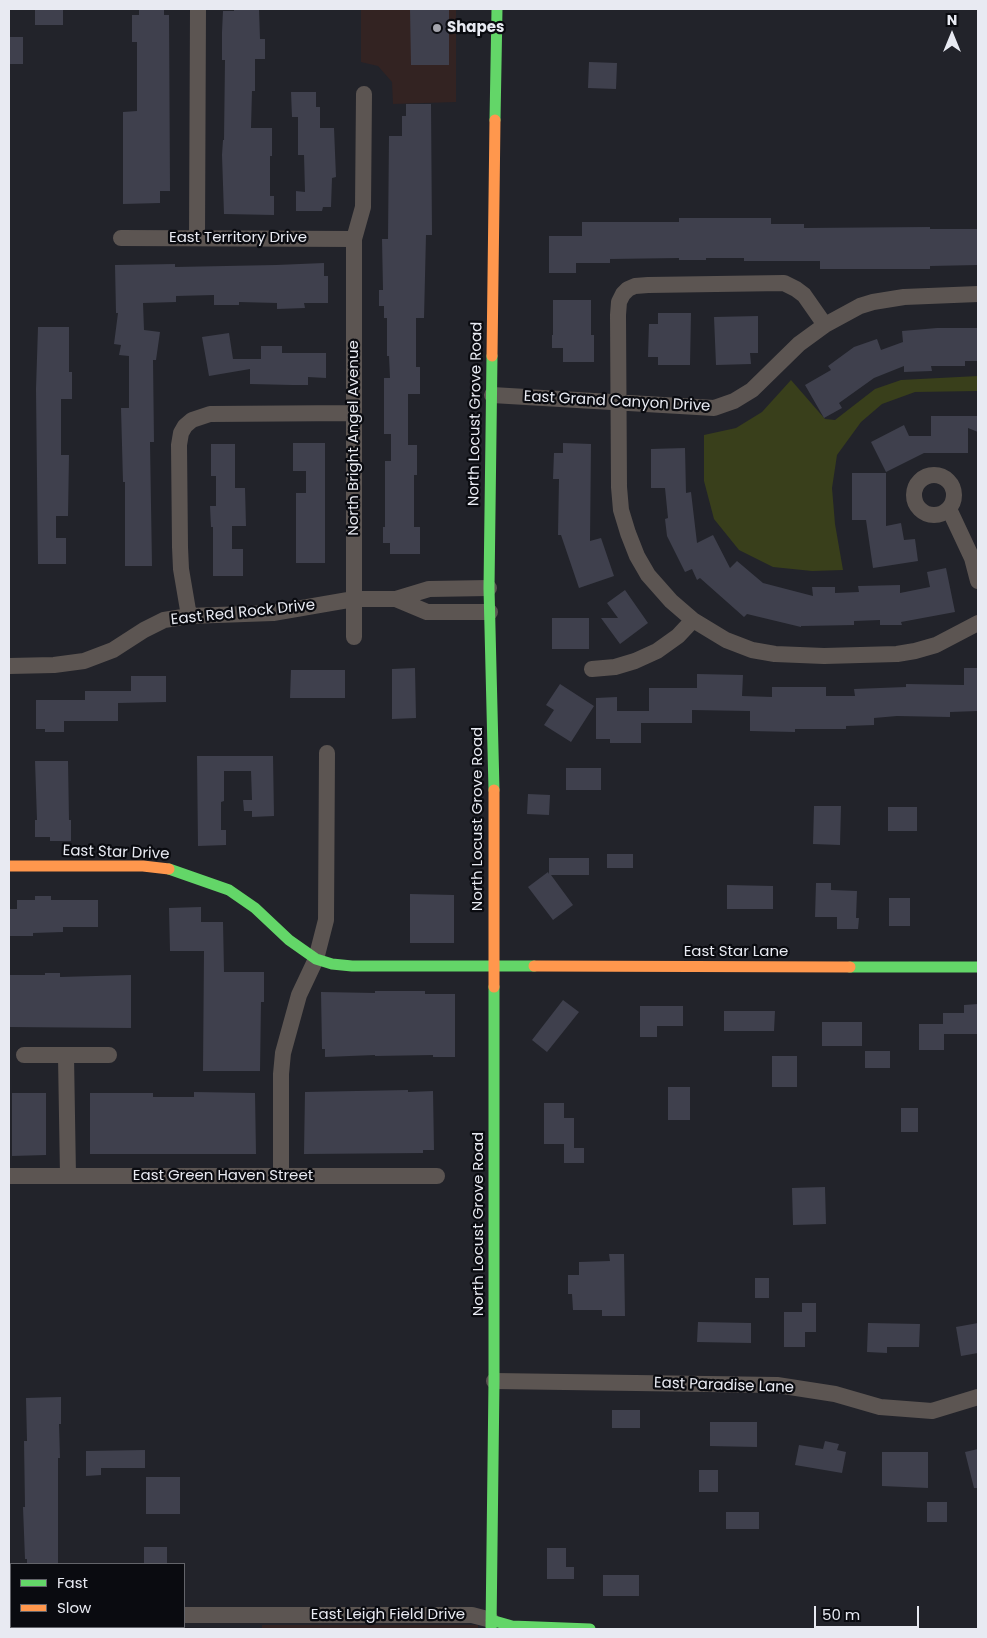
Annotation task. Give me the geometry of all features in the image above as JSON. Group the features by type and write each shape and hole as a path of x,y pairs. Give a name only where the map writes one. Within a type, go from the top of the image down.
{"main road":[{"name":"North Locust Grove Road","path":"491,1625 494,1381 494,749 489,588 497,9"},
{"name":"East Star Drive","path":"9,866 143,866 175,870 229,890 256,908 288,940 316,959 332,964 352,966 493,967"},
{"name":"East Star Lane","path":"493,967 978,966"},
{"name":"East Leigh Field Drive","path":"491,1625 590,1629"}],"street":[{"path":"196,238 198,9"},
{"name":"North Bright Angel Avenue","path":"354,637 354,239 363,207 364,94"},
{"name":"East Territory Drive","path":"121,238 354,239"},
{"path":"825,325 804,295 784,284 648,285 636,286 623,294 619,302 618,315 619,487 621,510 637,556 648,575 671,601 693,620 726,640 752,650 775,654 824,656 897,654 936,645 978,623"},
{"name":"East Grand Canyon Drive","path":"492,395 714,408 734,401 752,390 799,344 825,325 860,306 904,297 978,294"},
{"path":"189,616 181,569 180,547 179,445 181,433 185,426 192,420 210,414 354,413"},
{"path":"949,509 972,558 978,581"},
{"name":"East Red Rock Drive","path":"9,666 54,665 84,661 113,650 144,630 164,620 189,616 272,613 354,600 396,599 429,589 489,588"},
{"name":"East Red Rock Drive","path":"396,599 427,612 490,612"},
{"path":"592,669 615,667 657,651 678,636 693,620"},
{"path":"281,1176 281,1074 283,1054 299,995 316,959 326,920 327,753"},
{"path":"24,1055 109,1055"},
{"path":"66,1056 68,1176"},
{"name":"East Green Haven Street","path":"9,1176 437,1176"},
{"name":"East Paradise Lane","path":"494,1381 776,1385 835,1394 880,1407 932,1411 978,1397"},
{"name":"East Leigh Field Drive","path":"185,1615 472,1615 491,1625"}],"shaded area":[{"path":"361,9 456,9 456,102 393,104 392,82 378,66 361,62"},
{"path":"262,1625 478,1625 478,1629 262,1629"}],"green space":[{"path":"978,376 978,391 915,392 882,404 861,422 837,455 832,488 835,524 843,570 812,571 773,567 739,550 714,519 704,481 704,435 736,428 762,412 791,380 825,419 835,420 875,389 901,380"}],"building":[{"path":"35,9 63,9 63,25 35,25"},
{"path":"139,9 164,9 164,15 169,15 170,191 160,191 160,203 123,204 123,112 137,111 137,42 132,42 132,15 139,15"},
{"path":"234,9 259,9 260,39 265,39 265,59 255,59 255,91 252,91 251,128 272,128 270,196 274,196 274,215 224,214 222,155 224,140 225,60 222,60 223,11 234,11"},
{"path":"410,9 449,9 449,65 411,65"},
{"path":"9,37 23,37 23,64 9,64"},
{"path":"589,62 617,63 616,89 588,88"},
{"path":"291,92 316,92 316,107 320,107 320,128 334,128 336,177 332,178 331,207 323,207 322,211 296,211 296,191 305,192 304,155 298,155 298,117 292,117"},
{"path":"406,104 431,104 432,235 426,235 424,318 416,318 416,367 420,367 420,394 408,394 408,445 417,445 417,475 414,475 414,527 420,527 420,554 390,554 390,543 383,543 383,527 385,527 385,461 391,461 391,434 384,434 384,378 390,378 389,356 387,356 387,318 384,318 384,306 379,306 379,290 383,290 382,239 388,239 389,136 402,136 402,116 406,116"},
{"path":"679,218 771,218 771,224 804,224 804,228 930,227 930,229 978,229 978,265 930,266 930,269 820,269 820,261 744,261 744,258 706,258 706,260 679,260 679,258 610,259 610,263 576,263 576,273 549,273 549,236 582,236 582,222 679,222"},
{"path":"324,263 324,276 328,276 328,303 304,303 305,308 277,309 277,303 239,302 239,305 214,305 214,295 176,296 176,302 143,303 144,330 160,332 156,360 153,360 154,442 150,442 152,566 125,566 125,482 123,482 121,408 129,408 129,356 119,355 121,345 114,344 118,313 116,313 115,265 175,264 175,267"},
{"path":"553,300 591,300 591,335 594,335 594,362 563,362 563,348 552,348"},
{"path":"658,313 691,313 690,365 658,365 658,357 648,357 649,324 658,324"},
{"path":"758,316 758,353 750,353 751,364 716,365 714,317"},
{"path":"38,327 69,327 69,372 72,372 72,399 61,399 61,455 69,455 68,516 56,516 56,538 66,538 66,564 38,564 36,389"},
{"path":"937,328 978,328 978,361 965,361 965,366 931,366 932,371 904,372 904,366 874,378 839,403 842,408 824,418 805,385 831,370 828,366 854,347 877,339 881,350 903,342 902,331"},
{"path":"229,333 233,359 261,359 261,346 282,346 282,353 326,353 326,378 308,377 308,385 250,384 250,369 209,376 202,337"},
{"path":"931,416 978,416 978,432 968,428 968,453 924,453 886,472 871,442 904,425 909,436 931,436"},
{"path":"293,443 325,443 325,563 296,563 296,493 306,493 306,471 293,471"},
{"path":"563,443 591,444 590,541 601,538 614,576 579,588 561,535 558,535 559,479 553,479 554,453 563,453"},
{"path":"211,444 235,444 235,488 245,488 246,526 232,526 232,549 243,549 243,576 213,576 213,527 211,527 210,506 216,506 216,476 211,476"},
{"path":"685,448 686,493 691,492 697,543 713,535 730,568 737,561 763,583 813,596 812,587 835,587 835,593 859,592 858,586 900,585 900,593 930,587 927,572 946,568 955,612 901,622 902,625 880,625 880,620 854,621 854,625 801,627 747,614 744,617 700,578 697,580 692,569 685,572 667,536 665,519 668,518 665,488 651,488 651,449"},
{"path":"852,473 886,473 886,526 901,523 904,540 915,539 918,561 873,568 866,520 852,520"},
{"path":"625,590 648,623 620,644 601,618 618,618 607,603"},
{"path":"552,618 589,618 589,649 552,649"},
{"path":"415,668 416,718 392,719 392,669"},
{"path":"964,668 978,668 978,711 950,712 950,717 897,716 874,718 874,725 846,726 846,729 795,729 795,732 750,731 750,711 692,710 692,723 641,723 641,743 610,743 610,739 596,739 596,698 617,697 617,711 649,711 649,688 697,688 697,674 743,675 742,696 772,697 772,687 826,687 826,696 855,696 854,689 906,687 906,684 964,685"},
{"path":"291,670 345,670 345,698 290,698"},
{"path":"131,676 166,676 166,702 118,703 118,721 64,721 64,732 45,732 45,729 36,729 36,700 85,700 85,691 131,691"},
{"path":"560,684 594,706 571,742 544,725 554,710 546,705"},
{"path":"197,756 273,756 274,816 252,817 252,811 244,811 243,800 252,800 251,771 224,771 224,801 221,802 221,830 226,830 226,845 198,846"},
{"path":"35,761 68,761 71,841 50,841 50,837 35,837 35,820 37,820"},
{"path":"566,768 601,768 601,790 566,790"},
{"path":"528,794 550,795 549,815 527,814"},
{"path":"814,806 841,806 840,845 813,844"},
{"path":"888,807 917,807 917,831 888,831"},
{"path":"607,854 633,854 633,868 607,868"},
{"path":"549,858 589,858 589,875 551,875 573,905 553,920 528,887 548,872 549,874"},
{"path":"816,883 831,883 831,890 857,891 856,918 859,918 858,929 837,929 837,917 815,917"},
{"path":"727,885 773,886 773,909 727,909"},
{"path":"410,894 454,895 454,943 410,943"},
{"path":"35,896 51,896 51,900 98,900 98,927 63,927 63,932 33,933 33,936 9,936 9,909 17,909 17,900 35,900"},
{"path":"889,898 910,898 910,926 889,926"},
{"path":"201,907 201,922 223,922 224,972 264,972 264,1002 261,1002 260,1071 203,1071 204,951 170,951 169,908"},
{"path":"45,973 60,973 60,977 131,975 131,1028 9,1027 9,975 45,975"},
{"path":"375,991 425,991 425,994 455,994 455,1057 375,1055 325,1057 325,1049 322,1049 321,992 375,993"},
{"path":"563,1000 579,1012 547,1052 532,1040"},
{"path":"978,1004 978,1034 944,1034 944,1050 919,1050 919,1024 943,1024 943,1013 964,1013 964,1005"},
{"path":"640,1006 683,1006 683,1026 657,1026 657,1037 640,1037"},
{"path":"724,1011 775,1011 774,1031 724,1031"},
{"path":"822,1022 862,1022 862,1046 822,1046"},
{"path":"865,1051 890,1051 890,1068 865,1068"},
{"path":"772,1056 797,1056 797,1087 772,1087"},
{"path":"668,1087 690,1087 690,1120 668,1120"},
{"path":"408,1090 408,1092 433,1091 434,1150 423,1150 423,1153 304,1154 305,1092"},
{"path":"194,1092 255,1093 256,1154 90,1154 90,1093 153,1093 153,1097 194,1097"},
{"path":"12,1093 46,1093 46,1155 12,1156"},
{"path":"544,1103 564,1103 564,1118 574,1118 574,1148 584,1148 584,1163 564,1163 564,1144 544,1144"},
{"path":"901,1108 918,1108 918,1132 901,1132"},
{"path":"825,1187 826,1224 793,1225 792,1188"},
{"path":"609,1254 624,1254 625,1316 602,1316 602,1310 573,1310 572,1294 568,1294 568,1275 579,1275 579,1262 610,1261"},
{"path":"755,1278 769,1278 769,1298 755,1298"},
{"path":"802,1303 816,1303 816,1332 805,1332 805,1347 784,1347 784,1312 802,1312"},
{"path":"698,1322 751,1323 751,1343 697,1342"},
{"path":"868,1323 920,1324 919,1347 887,1347 887,1353 867,1352"},
{"path":"978,1323 978,1353 961,1356 956,1327"},
{"path":"61,1397 61,1424 59,1424 60,1458 58,1458 58,1563 27,1563 27,1559 25,1559 23,1507 25,1507 24,1441 27,1441 26,1398"},
{"path":"612,1410 640,1410 640,1428 612,1428"},
{"path":"710,1422 757,1422 757,1447 710,1446"},
{"path":"825,1441 839,1444 837,1450 846,1452 842,1473 795,1465 799,1445 823,1449"},
{"path":"978,1449 978,1488 974,1488 965,1452"},
{"path":"145,1450 145,1468 101,1468 101,1475 86,1476 86,1451"},
{"path":"882,1452 928,1452 928,1488 882,1486"},
{"path":"699,1470 718,1470 718,1492 699,1492"},
{"path":"146,1477 180,1477 180,1514 146,1514"},
{"path":"927,1502 947,1502 947,1522 927,1522"},
{"path":"726,1512 759,1512 759,1529 726,1529"},
{"path":"144,1547 167,1547 167,1563 144,1563"},
{"path":"547,1548 566,1548 566,1567 574,1567 574,1579 547,1579"},
{"path":"603,1575 639,1575 639,1596 603,1596"}],"traffic: fast":[{"path":"495,120 497,9"},
{"path":"492,356 489,588 494,790"},
{"path":"169,869 229,890 255,908 289,940 316,959 332,964 352,966 534,966"},
{"path":"850,967 978,967"},
{"path":"491,1629 494,1381 494,987"},
{"path":"491,1620 512,1626 590,1629"}],"traffic: slow":[{"path":"492,356 495,120"},
{"path":"494,790 494,987"},
{"path":"9,866 143,866 169,869"},
{"path":"534,966 850,967"}],"place":[{"name":"Shapes","path":"437,28"}]}
